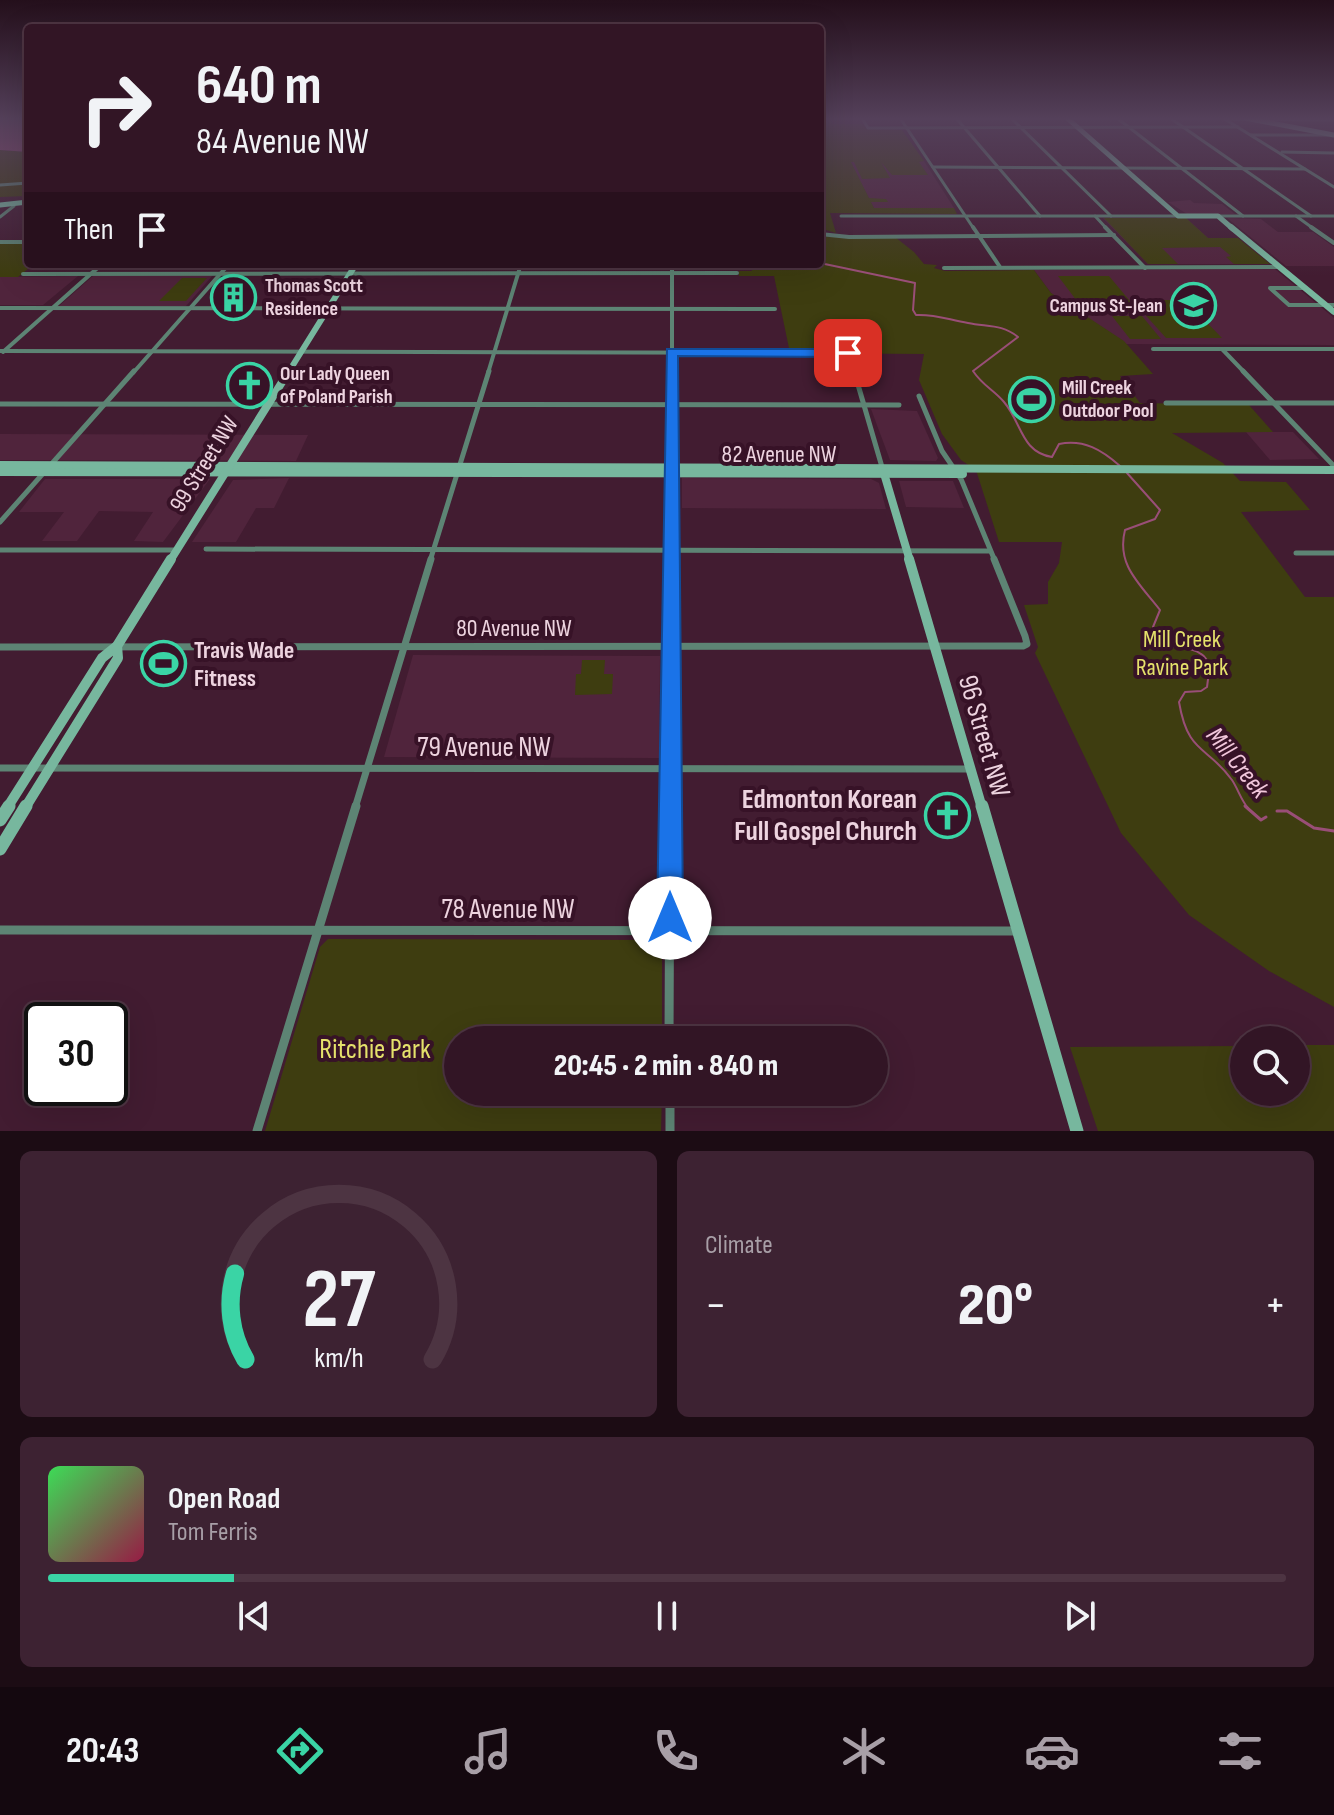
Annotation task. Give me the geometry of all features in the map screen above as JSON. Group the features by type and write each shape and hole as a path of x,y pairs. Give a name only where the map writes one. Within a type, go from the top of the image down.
{"main road":[{"path":"1127,171 1178,216 1218,216 1330,305 1334,312"},
{"path":"0,198 24,201"},
{"path":"0,206 24,202"},
{"path":"0,206 24,202"},
{"name":"99 Street NW","path":"0,820 102,658 117,646 353,268"},
{"path":"0,465 47,469"},
{"path":"0,472 47,469"},
{"name":"82 Avenue NW","path":"47,469 1334,470"},
{"name":"96 Street NW","path":"884,470 1077,1131"},
{"name":"99 Street NW","path":"0,849 118,658 117,646"}],"street":[{"path":"935,171 1000,268"},
{"path":"1003,171 1040,216"},
{"path":"1067,171 1111,216"},
{"path":"1185,171 1243,216"},
{"path":"1246,171 1311,216"},
{"path":"1308,171 1334,187"},
{"path":"0,185 24,183"},
{"path":"0,217 14,206"},
{"path":"841,216 1178,216"},
{"path":"1095,216 1145,268"},
{"path":"1218,216 1334,216"},
{"path":"1296,216 1334,243"},
{"path":"824,234 849,237 1114,235"},
{"path":"0,242 24,242"},
{"path":"944,268 1280,267"},
{"path":"1,353 98,268"},
{"path":"0,522 225,268"},
{"path":"257,1131 520,268"},
{"path":"669,1026 672,268"},
{"path":"23,274 737,273"},
{"path":"1306,288 1270,288 1289,305 1330,305"},
{"path":"0,308 775,309"},
{"path":"1153,349 1334,349"},
{"path":"1222,349 1334,470"},
{"path":"1,353 672,352"},
{"name":"96 Street NW","path":"672,352 848,353 884,470"},
{"path":"206,549 990,551 919,396"},
{"path":"1166,403 1334,403"},
{"path":"0,404 899,405"},
{"path":"0,550 177,550"},
{"name":"80 Avenue NW","path":"0,647 934,647 1027,644 990,551"},
{"path":"1296,553 1334,553"},
{"name":"79 Avenue NW","path":"0,768 969,769"},
{"name":"78 Avenue NW","path":"0,930 1017,931"},
{"path":"670,1106 670,1131"}],"shaded area":[{"path":"855,171 930,171 954,208 874,208"},
{"path":"1190,200 1194,203 1222,204 1235,214 1187,214 1168,202"},
{"path":"1103,218 1186,218 1208,238 1237,238 1269,264 1148,264"},
{"path":"1227,218 1261,219 1278,232 1313,232 1334,247 1334,266 1286,266"},
{"name":"Campus St-Jean","path":"1275,269 1334,318 1334,345 1126,344 1051,293 1034,270"},
{"path":"94,275 213,275 186,306 59,306"},
{"path":"78,276 43,305 0,305 0,277"},
{"path":"871,409 917,411 938,458 936,461 890,460"},
{"path":"1246,432 1293,432 1319,459 1270,460"},
{"path":"0,434 308,435 296,461 0,460"},
{"path":"289,478 274,508 256,508 236,542 192,542 233,480"},
{"path":"682,478 871,479 879,483 886,509 682,508"},
{"path":"45,479 210,479 163,542 134,541 153,512 99,511 77,541 42,541 64,512 19,512"},
{"path":"899,481 953,481 964,508 906,507"},
{"path":"413,655 660,656 659,758 384,757"}],"green space":[{"path":"0,171 24,171 24,196 0,197"},
{"path":"824,171 855,171 869,198 886,199 888,202 871,202 874,208 954,208 957,214 830,213 836,233 824,229"},
{"path":"858,171 886,171 890,178 862,179"},
{"path":"888,171 925,171 928,175 892,175"},
{"path":"1104,218 1186,218 1208,238 1238,238 1270,264 1234,264 1226,257 1231,256 1220,247 1162,248 1178,264 1148,264"},
{"name":"Mill Creek Ravine Park","path":"824,236 895,237 924,264 937,265 934,268 945,271 1034,270 1051,293 1124,341 1153,374 1120,376 1140,403 1249,405 1273,432 1172,433 1223,463 1240,481 1286,482 1310,510 1241,512 1305,597 1334,597 1334,1007 1269,971 1189,915 1121,833 1035,653 1038,647 1024,605 1048,604 1048,582 1059,563 1062,542 999,542 976,470 961,460 942,434 919,380 924,354 790,353 774,276 739,276 739,271 752,271 751,268 824,268"},
{"path":"0,243 24,243 24,268 29,268 18,277 0,277"},
{"path":"1058,276 1109,276 1140,313 1086,313"},
{"path":"182,278 207,278 186,301 159,301"},
{"path":"1132,300 1185,300 1222,338 1166,338"},
{"path":"1112,316 1142,316 1161,339 1130,339"},
{"path":"582,660 605,660 604,674 613,674 612,694 575,695 576,674 581,674"},
{"name":"Ritchie Park","path":"328,939 656,940 662,947 662,1026 444,1026 444,1106 662,1106 661,1131 265,1131 320,947"},
{"path":"1310,1045 1334,1045 1334,1131 1098,1131 1070,1047 1230,1046 1230,1106 1310,1106"}],"waterway":[{"name":"Mill Creek","path":"824,264 915,283 913,310 916,315 994,327 1018,337 973,371 1004,402 1028,443 1042,454 1052,457 1059,444 1077,443 1099,451 1120,466"},
{"name":"Mill Creek","path":"1127,473 1160,510 1155,519 1125,530 1123,542 1127,564 1160,610 1153,627 1155,636 1165,644 1194,650 1210,664 1207,687 1201,691 1185,692 1179,702 1183,719 1193,741 1223,769 1248,808"},
{"name":"Mill Creek","path":"1245,806 1261,820 1266,817"},
{"name":"Mill Creek","path":"1277,811 1287,811 1314,828 1334,831"}],"place":[{"name":"Thomas Scott Residence","path":"234,298"},
{"name":"Campus St-Jean","path":"1194,306"},
{"name":"Our Lady Queen of Poland Parish","path":"249,385"},
{"name":"Mill Creek Outdoor Pool","path":"1031,399"},
{"name":"Travis Wade Fitness","path":"163,664"},
{"name":"Edmonton Korean Full Gospel Church","path":"948,815"}],"route":[{"path":"670,918 672,352 848,353"}]}
